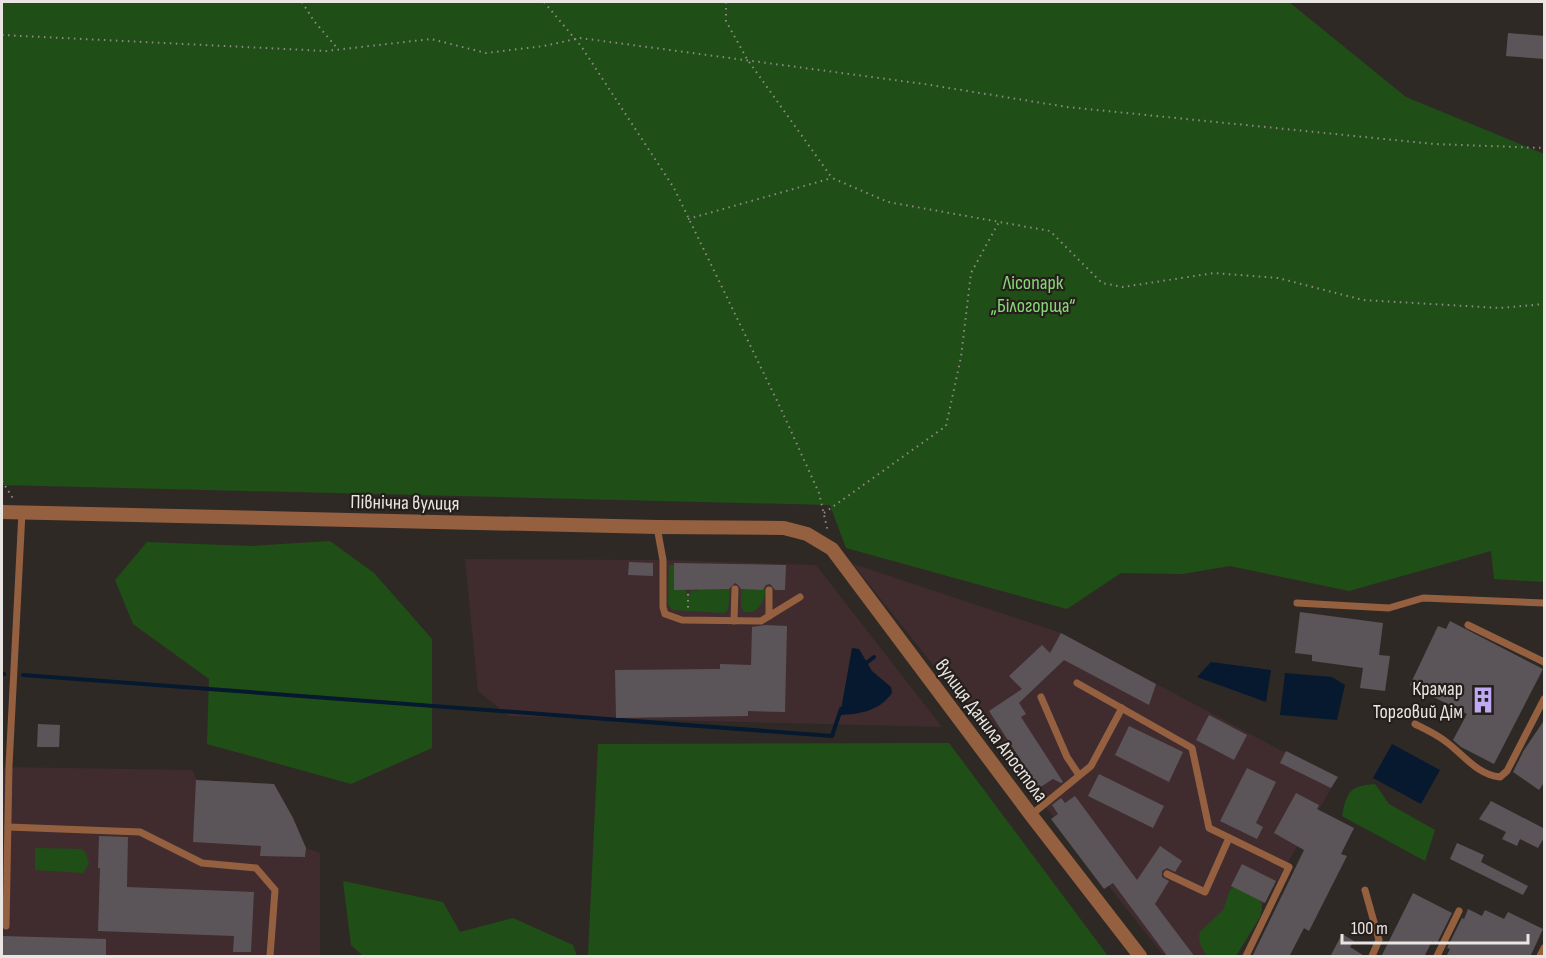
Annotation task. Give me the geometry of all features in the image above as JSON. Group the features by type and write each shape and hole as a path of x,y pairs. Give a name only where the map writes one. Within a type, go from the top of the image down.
{"street":[{"name":"Північна вулиця","path":"2,512 784,528 807,534"},
{"name":"вулиця Данила Апостола","path":"807,534 832,549 1140,957"}],"lane":[{"path":"6,926 9,766 22,512"},
{"path":"657,527 663,560 665,614 678,620 761,621 800,597"},
{"path":"734,621 735,589"},
{"path":"770,590 770,616"},
{"path":"1297,603 1389,608 1423,598 1545,603"},
{"path":"1468,625 1545,662"},
{"path":"1077,683 1192,748 1209,828 1289,867 1246,957"},
{"path":"1041,698 1067,757 1080,775"},
{"path":"1415,724 1445,741 1464,759 1491,776 1500,777 1507,771 1545,699"},
{"path":"1031,815 1091,766 1122,708"},
{"path":"8,827 140,832 202,863 256,868 274,890 270,957"},
{"path":"1167,874 1205,892 1229,838"},
{"path":"1365,891 1379,940 1372,957"},
{"path":"1437,957 1459,911"},
{"path":"1540,957 1545,948"}],"path":[{"path":"302,2 338,50"},
{"path":"544,2 576,39 674,188 819,492 832,549"},
{"path":"726,2 726,21 747,59 832,178 888,202 1050,231 1102,283 1123,287 1214,273 1278,278 1363,300 1500,308 1545,304"},
{"path":"2,35 315,50 338,50 431,39 486,53 544,46 576,39 611,41 924,84 1067,107 1434,144 1545,148"},
{"path":"688,219 832,178"},
{"path":"824,513 946,426 961,357 971,273 999,222"},
{"path":"2,481 22,512"},
{"path":"687,620 688,594"}],"shaded area":[{"path":"465,559 663,560 816,565 942,727 509,716 478,691"},
{"path":"853,564 1061,633 1336,780 1233,956 1164,956"},
{"path":"2,767 192,770 197,780 274,784 306,848 320,853 320,956 2,956"}],"green space":[{"name":"Лісопарк „Білогорща“","path":"2,2 1289,2 1406,97 1544,154 1544,582 1494,579 1491,551 1349,591 1230,566 1182,574 1121,573 1067,609 846,548 830,505 2,485"},
{"path":"330,541 374,573 432,639 432,748 351,784 207,744 209,679 133,624 115,580 147,542 251,546"},
{"path":"669,565 674,565 675,590 686,590 686,593 691,593 691,590 698,591 698,588 730,589 728,610 724,613 672,610 668,604"},
{"path":"741,589 766,590 764,599 757,609 744,612 741,607"},
{"path":"949,743 1108,956 588,956 598,744"},
{"path":"1375,784 1389,804 1435,830 1425,861 1342,816 1348,796 1354,789"},
{"path":"35,848 82,849 89,864 83,873 35,870"},
{"path":"343,881 443,902 460,932 513,918 573,945 577,956 363,956 351,945"},
{"path":"1238,883 1260,899 1262,909 1260,917 1236,956 1207,956 1200,941 1200,932 1223,910 1230,890"}],"water":[{"path":"852,648 859,649 872,671 891,687 892,693 875,708 855,714 840,715"},
{"path":"1211,662 1271,670 1266,702 1197,677"},
{"path":"1285,673 1332,677 1345,685 1337,720 1280,715"},
{"path":"1392,744 1440,770 1421,804 1373,778"}],"building":[{"path":"1508,33 1545,36 1545,59 1506,56"},
{"path":"629,562 653,563 653,576 628,575"},
{"path":"674,563 786,565 785,590 775,590 770,584 766,585 763,590 741,589 735,583 729,589 674,590"},
{"path":"1300,612 1383,623 1379,655 1390,656 1385,691 1360,688 1363,668 1312,661 1312,655 1295,653"},
{"name":"Крамар Торговий Дім","path":"1450,621 1543,669 1494,764 1461,747 1453,740 1467,714 1410,685 1438,626 1446,629"},
{"path":"787,626 785,712 748,711 748,716 616,718 615,670 720,669 720,664 751,665 752,627"},
{"path":"1061,633 1156,684 1149,705 1064,660 1019,703 1026,714 1021,717 1063,782 1053,779 1039,788 989,711 1022,689 1009,676 1042,645 1050,653"},
{"path":"1209,715 1247,735 1234,760 1196,740"},
{"path":"1545,719 1545,781 1539,790 1513,772 1524,750"},
{"path":"38,724 60,725 59,747 37,747"},
{"path":"1129,726 1183,752 1169,782 1115,755"},
{"path":"1286,751 1338,777 1331,788 1280,763"},
{"path":"1247,768 1276,782 1256,823 1263,827 1257,839 1220,821"},
{"path":"1099,774 1164,806 1153,828 1088,796"},
{"path":"196,780 274,784 306,848 305,857 260,856 261,846 193,842"},
{"path":"1296,793 1319,805 1317,809 1354,828 1341,854 1347,856 1309,931 1304,928 1289,957 1252,957 1304,850 1274,833"},
{"path":"1075,796 1137,880 1160,846 1182,861 1175,872 1167,868 1162,871 1162,877 1169,881 1155,904 1195,957 1168,957 1113,883 1104,889 1051,819 1058,814 1052,805 1061,798 1065,803"},
{"path":"1491,801 1545,829 1545,836 1538,848 1520,839 1517,846 1502,839 1506,832 1479,819"},
{"path":"99,836 128,837 127,887 254,892 251,952 233,952 234,936 98,931"},
{"path":"1457,843 1484,855 1481,862 1528,886 1523,895 1450,859"},
{"path":"1242,864 1276,881 1265,903 1231,886"},
{"path":"1413,893 1452,913 1437,943 1432,941 1424,957 1381,957"},
{"path":"1468,909 1482,916 1485,910 1504,919 1508,912 1543,929 1530,957 1446,957 1450,949 1447,948"},
{"path":"1342,934 1354,941 1350,947 1366,957 1330,957"},
{"path":"2,936 106,939 106,957 2,957"}],"waterway":[{"path":"865,664 874,657"},
{"path":"23,675 832,736 841,709"}],"place":[{"name":"Крамар Торговий Дім","path":"1483,700"}]}
